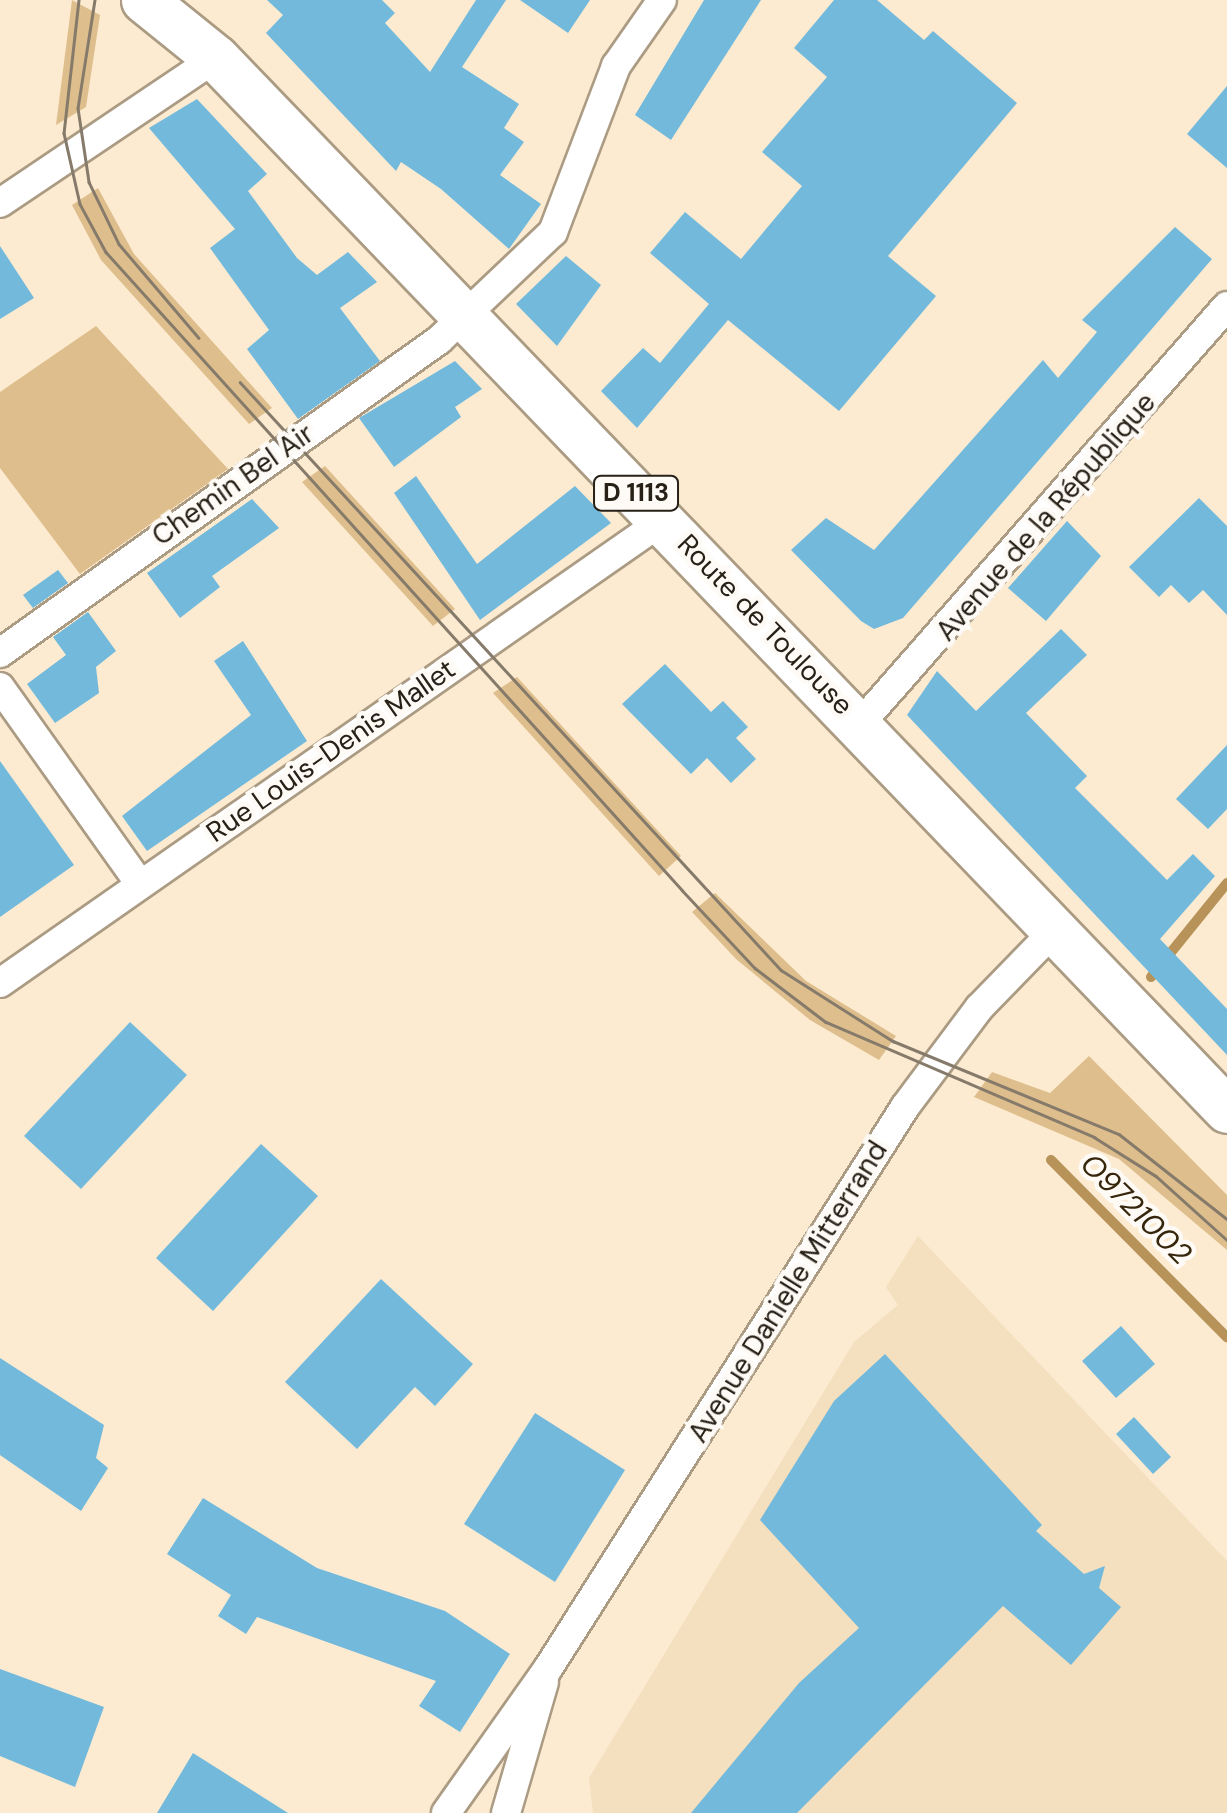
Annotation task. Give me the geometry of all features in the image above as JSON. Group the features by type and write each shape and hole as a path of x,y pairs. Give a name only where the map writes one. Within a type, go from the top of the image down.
{"main road":[{"name":"Route de Toulouse","path":"144,0 216,58 1227,1110"},
{"name":"Route de Toulouse","path":"179,0 216,58"}],"street":[{"name":"Chemin Bel Air","path":"0,653 466,316 553,232 616,66 662,0"},
{"path":"0,204 216,58"},
{"name":"Avenue de la République","path":"860,724 1227,306"},
{"name":"Rue Louis-Denis Mallet","path":"0,983 662,521"},
{"path":"0,687 140,884"},
{"name":"Avenue Danielle Mitterrand","path":"446,1813 547,1670 905,1107 979,1008 1053,932"},
{"name":"Avenue Danielle Mitterrand","path":"506,1813 547,1670"}],"shaded area":[{"path":"72,0 100,15 86,107 56,125"},
{"path":"98,188 134,254 272,408 249,424 101,260 72,205"},
{"path":"96,326 228,469 80,574 0,468 0,392"},
{"path":"325,466 455,609 433,626 302,482"},
{"path":"517,677 681,856 659,876 493,693"},
{"path":"715,893 806,981 896,1036 879,1060 810,1020 736,959 692,912"},
{"path":"1089,1056 1227,1195 1227,1250 1119,1159 974,1097 992,1072 1050,1093"},
{"path":"918,1236 1227,1561 1227,1813 593,1813 589,1778 854,1342 898,1305 886,1287"}],"building":[{"path":"267,0 382,0 395,13 385,23 430,72 476,0 506,0 462,67 519,104 504,128 524,142 500,175 541,204 509,249 441,189 401,162 396,171 266,33 283,15"},
{"path":"520,0 590,0 568,33"},
{"path":"704,0 761,0 671,140 635,115"},
{"path":"834,0 877,0 924,40 933,31 1017,103 888,256 936,296 839,411 728,320 637,428 601,391 643,348 660,363 709,304 650,253 685,212 741,259 802,186 762,152 827,77 794,48"},
{"path":"1227,86 1227,168 1187,134"},
{"path":"197,99 267,174 248,191 297,258 317,275 348,252 377,282 340,308 380,361 298,419 247,349 269,330 210,248 235,229 149,128"},
{"path":"1175,227 1212,259 903,618 874,629 861,621 791,550 826,518 874,550 1043,360 1058,378 1097,332 1082,320"},
{"path":"0,246 34,298 0,319"},
{"path":"566,256 601,285 557,346 516,304"},
{"path":"455,361 482,389 455,407 461,417 394,467 359,418"},
{"path":"416,476 477,564 575,486 611,523 480,620 394,493"},
{"path":"1199,498 1227,526 1227,615 1203,590 1189,603 1171,585 1159,597 1129,567"},
{"path":"252,499 279,528 212,576 220,587 180,618 147,573"},
{"path":"1067,521 1101,556 1046,621 1008,588"},
{"path":"58,570 68,583 33,608 23,595"},
{"path":"88,612 116,651 96,667 99,693 55,723 27,684 66,655 53,637"},
{"path":"1061,629 1087,655 1026,713 1087,776 1075,788 1167,880 1193,854 1215,876 1160,939 1227,1009 1227,1055 907,715 937,671 976,711"},
{"path":"243,641 307,741 147,851 122,816 251,715 214,661"},
{"path":"665,664 711,712 723,701 748,727 736,738 756,759 731,783 707,758 691,774 622,704"},
{"path":"1227,745 1227,809 1208,829 1176,799"},
{"path":"0,761 74,865 0,917"},
{"path":"130,1022 187,1075 81,1189 24,1136"},
{"path":"261,1144 318,1196 213,1311 156,1258"},
{"path":"381,1279 473,1364 435,1406 415,1387 357,1449 285,1382"},
{"path":"1121,1326 1155,1364 1116,1398 1082,1361"},
{"path":"885,1354 1042,1525 1036,1531 1084,1574 1105,1566 1099,1588 1121,1607 1071,1665 1003,1606 797,1813 691,1813 799,1683 859,1628 760,1520 834,1401"},
{"path":"0,1358 104,1425 96,1458 108,1468 81,1511 0,1455"},
{"path":"535,1413 625,1470 555,1582 464,1524"},
{"path":"1134,1417 1171,1457 1153,1474 1116,1434"},
{"path":"203,1498 317,1568 445,1611 510,1654 460,1732 419,1706 436,1681 257,1617 246,1634 218,1616 231,1595 167,1554"},
{"path":"0,1669 104,1707 75,1787 0,1756"},
{"path":"193,1753 288,1813 157,1813"}],"waterway":[{"name":"O9721002","path":"1151,977 1227,883"},
{"name":"O9721002","path":"1051,1160 1227,1337"}],"tram line":[{"path":"79,0 64,133 80,204 106,252 682,890 755,968 826,1022 1094,1137 1156,1176 1227,1240"},
{"path":"95,0 78,108 89,182 119,244 199,338"},
{"path":"240,382 781,970 893,1041 1119,1134 1227,1219"}]}
